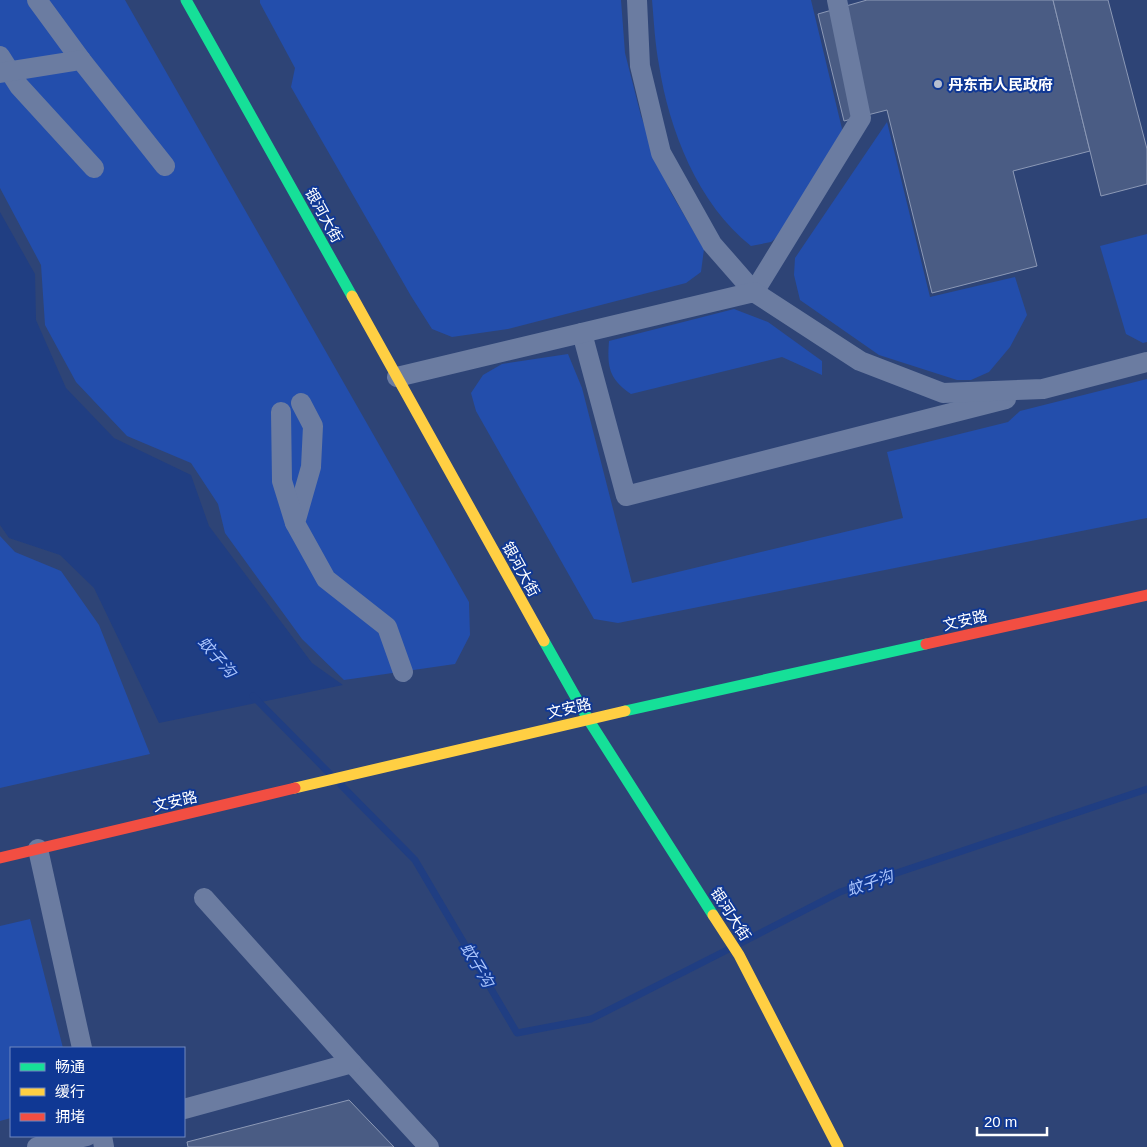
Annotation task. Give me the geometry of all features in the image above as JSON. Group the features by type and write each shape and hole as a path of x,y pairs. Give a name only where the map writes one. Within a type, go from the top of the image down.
{"main road":[{"name":"银河大街","path":"186,0 588,719 739,954 838,1147"},
{"name":"文安路","path":"0,858 588,719 1147,595"}],"street":[{"path":"38,0 81,60 165,166"},
{"path":"637,0 640,66 661,153 712,244 754,292 860,361 943,393 1043,389"},
{"path":"397,377 754,292 861,118 837,0"},
{"path":"3,67 81,60"},
{"path":"3,67 94,168"},
{"path":"582,333 626,496 1147,362"},
{"path":"295,523 311,467 313,426 301,403"},
{"path":"281,412 282,481 295,523 326,579 387,627 403,672"},
{"path":"38,849 82,1047"},
{"path":"204,898 429,1147"},
{"path":"185,1110 352,1063"},
{"path":"37,1147 82,1137"}],"shaded area":[{"path":"0,0 125,0 469,602 470,635 455,664 344,680 302,639 225,533 218,504 191,463 127,436 76,382 45,325 41,265 0,188"},
{"path":"260,0 621,0 625,53 641,116 670,191 704,249 701,272 686,283 508,329 452,337 432,329 411,296 291,87 295,68"},
{"path":"652,0 811,0 843,133 782,233 771,242 751,246 732,229 701,187 689,164 670,115 664,90 656,49"},
{"path":"887,122 930,297 1015,277 1027,315 1010,347 989,372 971,380 957,380 879,355 800,300 794,275 795,258"},
{"path":"1147,234 1147,342 1143,343 1126,334 1100,246"},
{"path":"734,309 768,322 822,361 822,375 782,357 631,394 618,383 611,372 609,365 609,341"},
{"path":"568,354 582,388 632,583 903,518 887,452 1008,422 1020,411 1147,379 1147,518 618,623 594,619 476,411 471,393 483,375 502,364"},
{"path":"0,536 15,552 61,571 99,625 150,754 0,788"},
{"path":"30,919 63,1047 10,1047 10,1118 0,1121 0,926"}],"water":[{"path":"0,212 35,274 36,320 66,388 114,438 191,475 209,526 312,663 343,685 159,723 94,588 60,555 9,538 0,525"}],"building":[{"path":"867,0 1053,0 1090,151 1013,171 1037,266 932,293 887,110 844,121 818,14"},
{"path":"1053,0 1108,0 1147,149 1147,184 1101,196"},
{"path":"349,1100 394,1147 188,1147 187,1142"}],"waterway":[{"name":"蚊子沟","path":"253,696 330,774"},
{"name":"蚊子沟","path":"341,785 415,860 517,1033 591,1019 729,949"},
{"name":"蚊子沟","path":"739,944 840,892 1147,789"}],"traffic: fast":[{"path":"186,0 352,296"},
{"path":"544,641 588,719 713,915"},
{"path":"625,711 926,644"}],"traffic: slow":[{"path":"352,296 544,641"},
{"path":"295,788 625,711"},
{"path":"713,915 739,955 838,1147"}],"traffic: jam":[{"path":"926,644 1147,595"},
{"path":"0,858 295,788"}],"place":[{"name":"丹东市人民政府","path":"938,84"}]}
